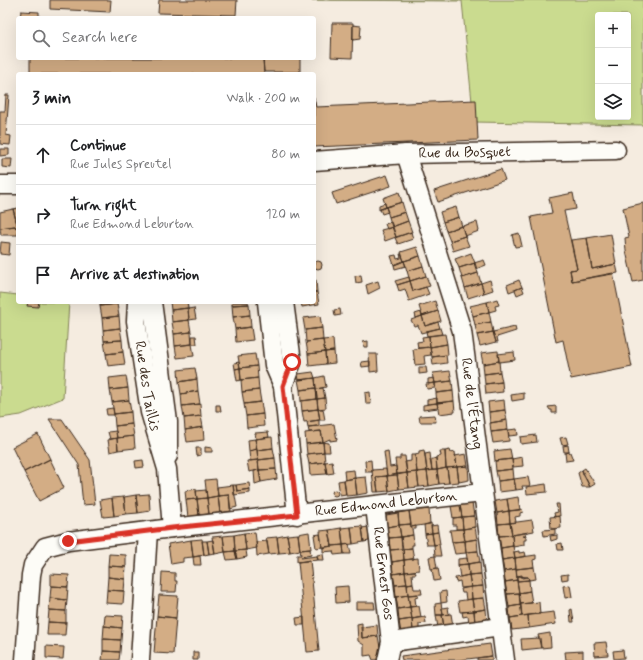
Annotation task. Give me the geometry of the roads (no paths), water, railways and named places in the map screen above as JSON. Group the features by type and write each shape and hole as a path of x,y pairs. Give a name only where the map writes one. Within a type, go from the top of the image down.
{"street":[{"name":"Rue du Bosquet","path":"316,161 406,154 616,150"},
{"name":"Rue de l'Étang","path":"406,154 462,330 504,660"},
{"path":"0,185 16,185"},
{"name":"Rue des Taillis","path":"137,304 136,321 150,412 166,469"},
{"name":"Rue des Taillis","path":"152,304 168,422 166,469 172,528"},
{"path":"268,304 274,366 283,386 297,515"},
{"path":"283,386 292,362 284,304"},
{"name":"Rue Edmond Leburton","path":"25,660 31,575 34,565 45,547 68,541 172,528 482,493"},
{"name":"Rue Ernest Gos","path":"375,506 391,642 387,660"},
{"path":"140,660 148,531"},
{"name":"Rue Ernest Gos","path":"391,642 501,627"}]}
